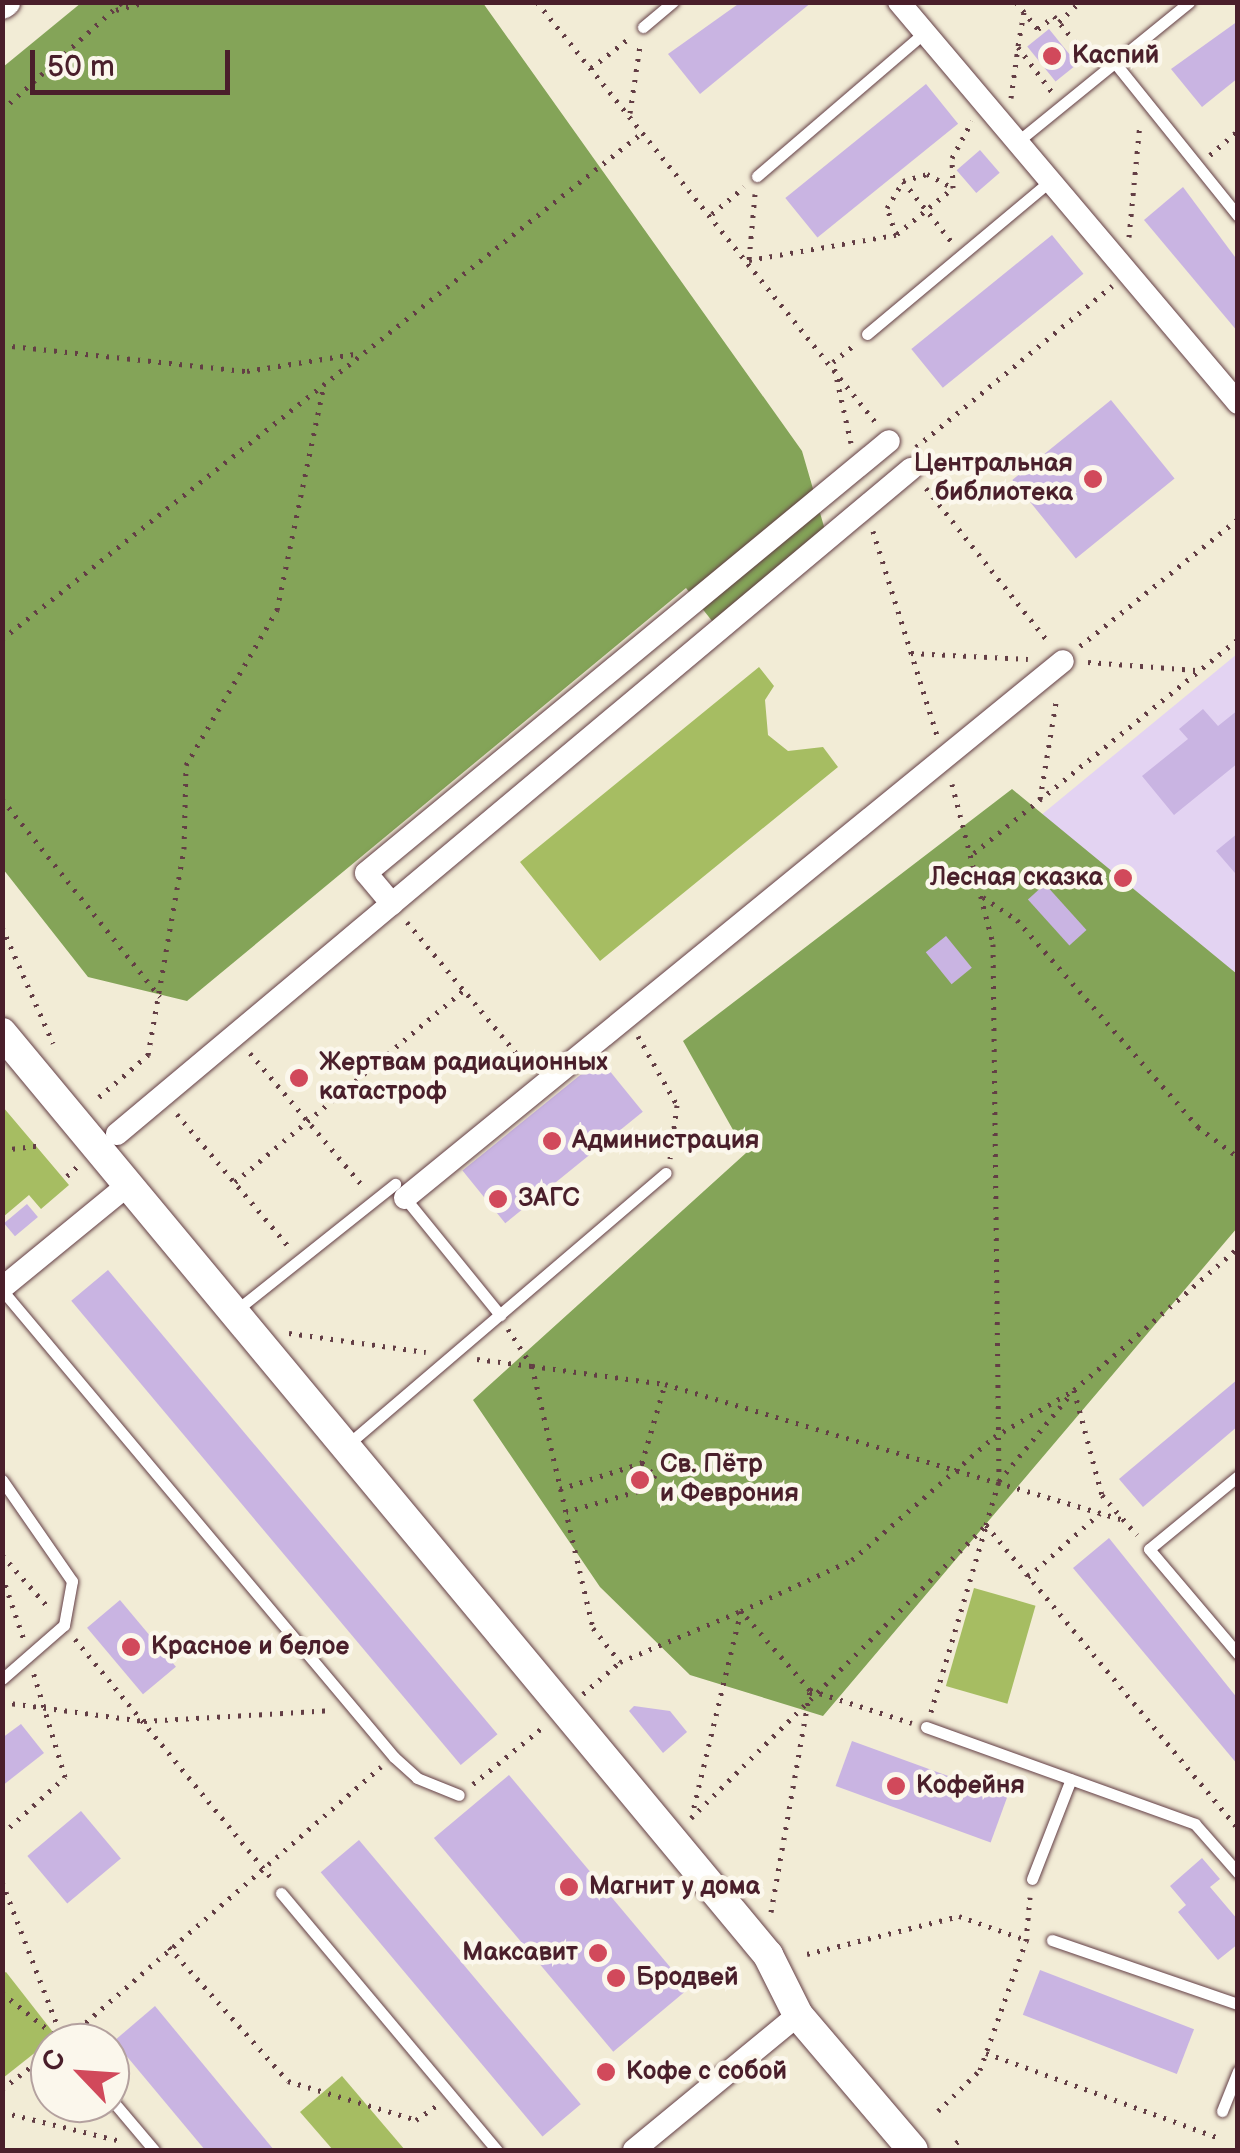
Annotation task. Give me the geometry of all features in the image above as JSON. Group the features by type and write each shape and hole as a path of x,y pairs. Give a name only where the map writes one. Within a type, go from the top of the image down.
{"street":[{"path":"899,2 1238,404"},
{"path":"392,904 366,873 890,441"},
{"path":"117,1134 911,469"},
{"path":"400,1191 543,1085 1063,660"},
{"path":"2,1032 768,1955 798,2014 914,2150"},
{"path":"2,1289 129,1184"},
{"path":"634,2150 798,2014"}],"lane":[{"path":"643,27 673,2"},
{"path":"1017,142 1189,2"},
{"path":"757,176 924,33"},
{"path":"1114,63 1238,216"},
{"path":"868,334 1050,181"},
{"path":"347,1445 666,1173"},
{"path":"240,1319 300,1259 374,1199 400,1191 500,1315"},
{"path":"2,1289 394,1757 417,1778 459,1795"},
{"path":"1238,1476 1148,1549 1238,1654"},
{"path":"2,1480 65,1559 72,1581 64,1625 2,1679"},
{"path":"926,1727 1194,1824 1238,1873"},
{"path":"1032,1879 1071,1779"},
{"path":"281,1893 496,2150"},
{"path":"1052,1940 1238,2004"},
{"path":"1222,2111 1238,2071"},
{"path":"130,2122 152,2149"}],"path":[{"path":"2,110 122,2"},
{"path":"113,10 145,2"},
{"path":"537,2 833,362 890,441"},
{"path":"1016,2 1038,29 1058,22 1080,2"},
{"path":"1011,98 1024,12"},
{"path":"1058,22 1102,74"},
{"path":"591,68 643,27"},
{"path":"630,116 643,27"},
{"path":"1018,47 1063,105"},
{"path":"1063,660 902,458 1128,272 1142,98"},
{"path":"953,188 952,158 973,118"},
{"path":"1196,166 1238,131"},
{"path":"2,639 643,132"},
{"path":"896,235 887,208 903,180 927,174 953,188"},
{"path":"712,214 757,176"},
{"path":"749,260 757,176"},
{"path":"903,180 962,255"},
{"path":"749,260 896,235 953,188"},
{"path":"833,362 868,334"},
{"path":"2,345 247,371 365,352"},
{"path":"833,362 857,468"},
{"path":"99,1097 148,1055 184,850 186,766 277,610 324,384"},
{"path":"741,1611 810,1690 926,1727 999,1481 994,1436 993,944 974,853 866,508"},
{"path":"1040,799 1063,660 1238,519"},
{"path":"974,853 1238,639"},
{"path":"911,653 1200,670"},
{"path":"2,799 160,997"},
{"path":"983,897 1017,920 1198,1126 1238,1157"},
{"path":"392,904 543,1085"},
{"path":"2,927 52,1042"},
{"path":"235,1182 464,990"},
{"path":"627,1016 677,1105 666,1173"},
{"path":"235,1036 374,1199"},
{"path":"162,1096 300,1259"},
{"path":"2,1150 40,1145"},
{"path":"66,1176 82,1162"},
{"path":"999,1481 1074,1390 1238,1248"},
{"path":"500,1315 532,1366 593,1628 620,1662"},
{"path":"240,1319 452,1356 665,1384 959,1476 999,1481 1123,1520 1102,1495 1074,1390"},
{"path":"642,1463 665,1384"},
{"path":"583,1694 620,1662 852,1560 959,1476 994,1436 1074,1390"},
{"path":"560,1489 642,1463"},
{"path":"566,1512 648,1488 655,1475 642,1463"},
{"path":"1028,1577 1100,1513"},
{"path":"741,1611 691,1818 810,1690 986,1525"},
{"path":"986,1525 1238,1829"},
{"path":"2,1555 262,1863 281,1893"},
{"path":"2,1576 65,1777 2,1834"},
{"path":"771,1912 810,1690"},
{"path":"2,1702 144,1721 354,1708"},
{"path":"459,1795 544,1726"},
{"path":"85,2023 262,1863 394,1757"},
{"path":"938,2110 986,2052 1026,1941 1032,1879"},
{"path":"2,1882 55,2023"},
{"path":"807,1954 959,1916 1026,1941 1052,1940"},
{"path":"168,1947 288,2081 416,2120"},
{"path":"2,1993 39,2023"},
{"path":"986,2052 1219,2138"},
{"path":"2,2089 30,2067"},
{"path":"2,2112 152,2149"}],"shaded area":[{"name":"Лесная сказка","path":"1237,654 1237,1131 990,857"}],"green space":[{"path":"81,3 483,3 802,451 825,530 716,626 686,588 187,1001 88,977 3,869 3,67"},
{"path":"759,667 774,686 765,700 768,735 788,751 823,747 838,767 600,961 520,862"},
{"path":"1012,789 1237,974 1237,1228 823,1716 690,1675 600,1587 473,1400 746,1153 683,1041"},
{"path":"3,1107 69,1185 41,1209 29,1195 3,1217"},
{"path":"974,1588 1036,1606 1007,1704 946,1686"},
{"path":"6,1972 46,2023 30,2023 30,2057 3,2078 2,1974"},
{"path":"342,2076 405,2150 333,2150 300,2112"}],"building":[{"path":"741,2 812,2 700,94 668,54"},
{"path":"1238,21 1238,78 1202,107 1171,69"},
{"name":"Каспий","path":"1049,29 1077,64 1056,82 1027,47"},
{"path":"926,84 958,124 817,238 785,198"},
{"path":"980,150 1000,173 976,193 957,170"},
{"path":"1183,187 1238,261 1238,332 1144,220"},
{"path":"1052,235 1083,274 943,388 911,349"},
{"name":"Центральная библиотека","path":"1111,400 1175,478 1076,558 1012,480"},
{"path":"1203,709 1218,726 1238,710 1238,763 1174,815 1142,776 1188,739 1179,729"},
{"path":"1238,833 1238,871 1235,873 1216,851"},
{"path":"1045,884 1086,930 1069,945 1028,899"},
{"path":"946,936 972,968 952,984 926,952"},
{"name":"Администрация","path":"600,1059 643,1112 505,1223 462,1170"},
{"path":"27,1204 38,1217 15,1236 4,1223"},
{"path":"108,1270 498,1734 461,1765 71,1301"},
{"path":"1238,1379 1238,1426 1143,1507 1119,1479"},
{"path":"1109,1538 1238,1699 1238,1765 1073,1568"},
{"name":"Красное и белое","path":"120,1600 176,1667 143,1694 87,1628"},
{"path":"634,1706 670,1711 687,1732 663,1753 629,1711"},
{"path":"21,1724 44,1753 2,1786 2,1738"},
{"path":"852,1741 1007,1797 991,1843 836,1786"},
{"path":"509,1775 688,1989 613,2052 434,1838"},
{"path":"81,1811 121,1858 67,1903 27,1856"},
{"path":"359,1840 581,2104 542,2136 321,1872"},
{"path":"1202,1858 1220,1879 1210,1887 1238,1920 1238,1944 1218,1960 1178,1912 1186,1905 1170,1886"},
{"path":"1040,1970 1194,2029 1177,2074 1023,2015"},
{"path":"155,2006 274,2150 205,2150 130,2060 130,2027"}],"place":[{"name":"Каспий","path":"1052,56"},
{"name":"Центральная библиотека","path":"1093,479"},
{"name":"Лесная сказка","path":"1123,878"},
{"name":"Жертвам радиационных катастроф","path":"299,1078"},
{"name":"Администрация","path":"552,1141"},
{"name":"ЗАГС","path":"498,1199"},
{"name":"Св. Пётр и Феврония","path":"640,1480"},
{"name":"Красное и белое","path":"131,1647"},
{"name":"Кофейня","path":"896,1786"},
{"name":"Магнит у дома","path":"569,1887"},
{"name":"Максавит","path":"598,1953"},
{"name":"Бродвей","path":"616,1978"},
{"name":"Кофе с собой","path":"606,2072"}]}
